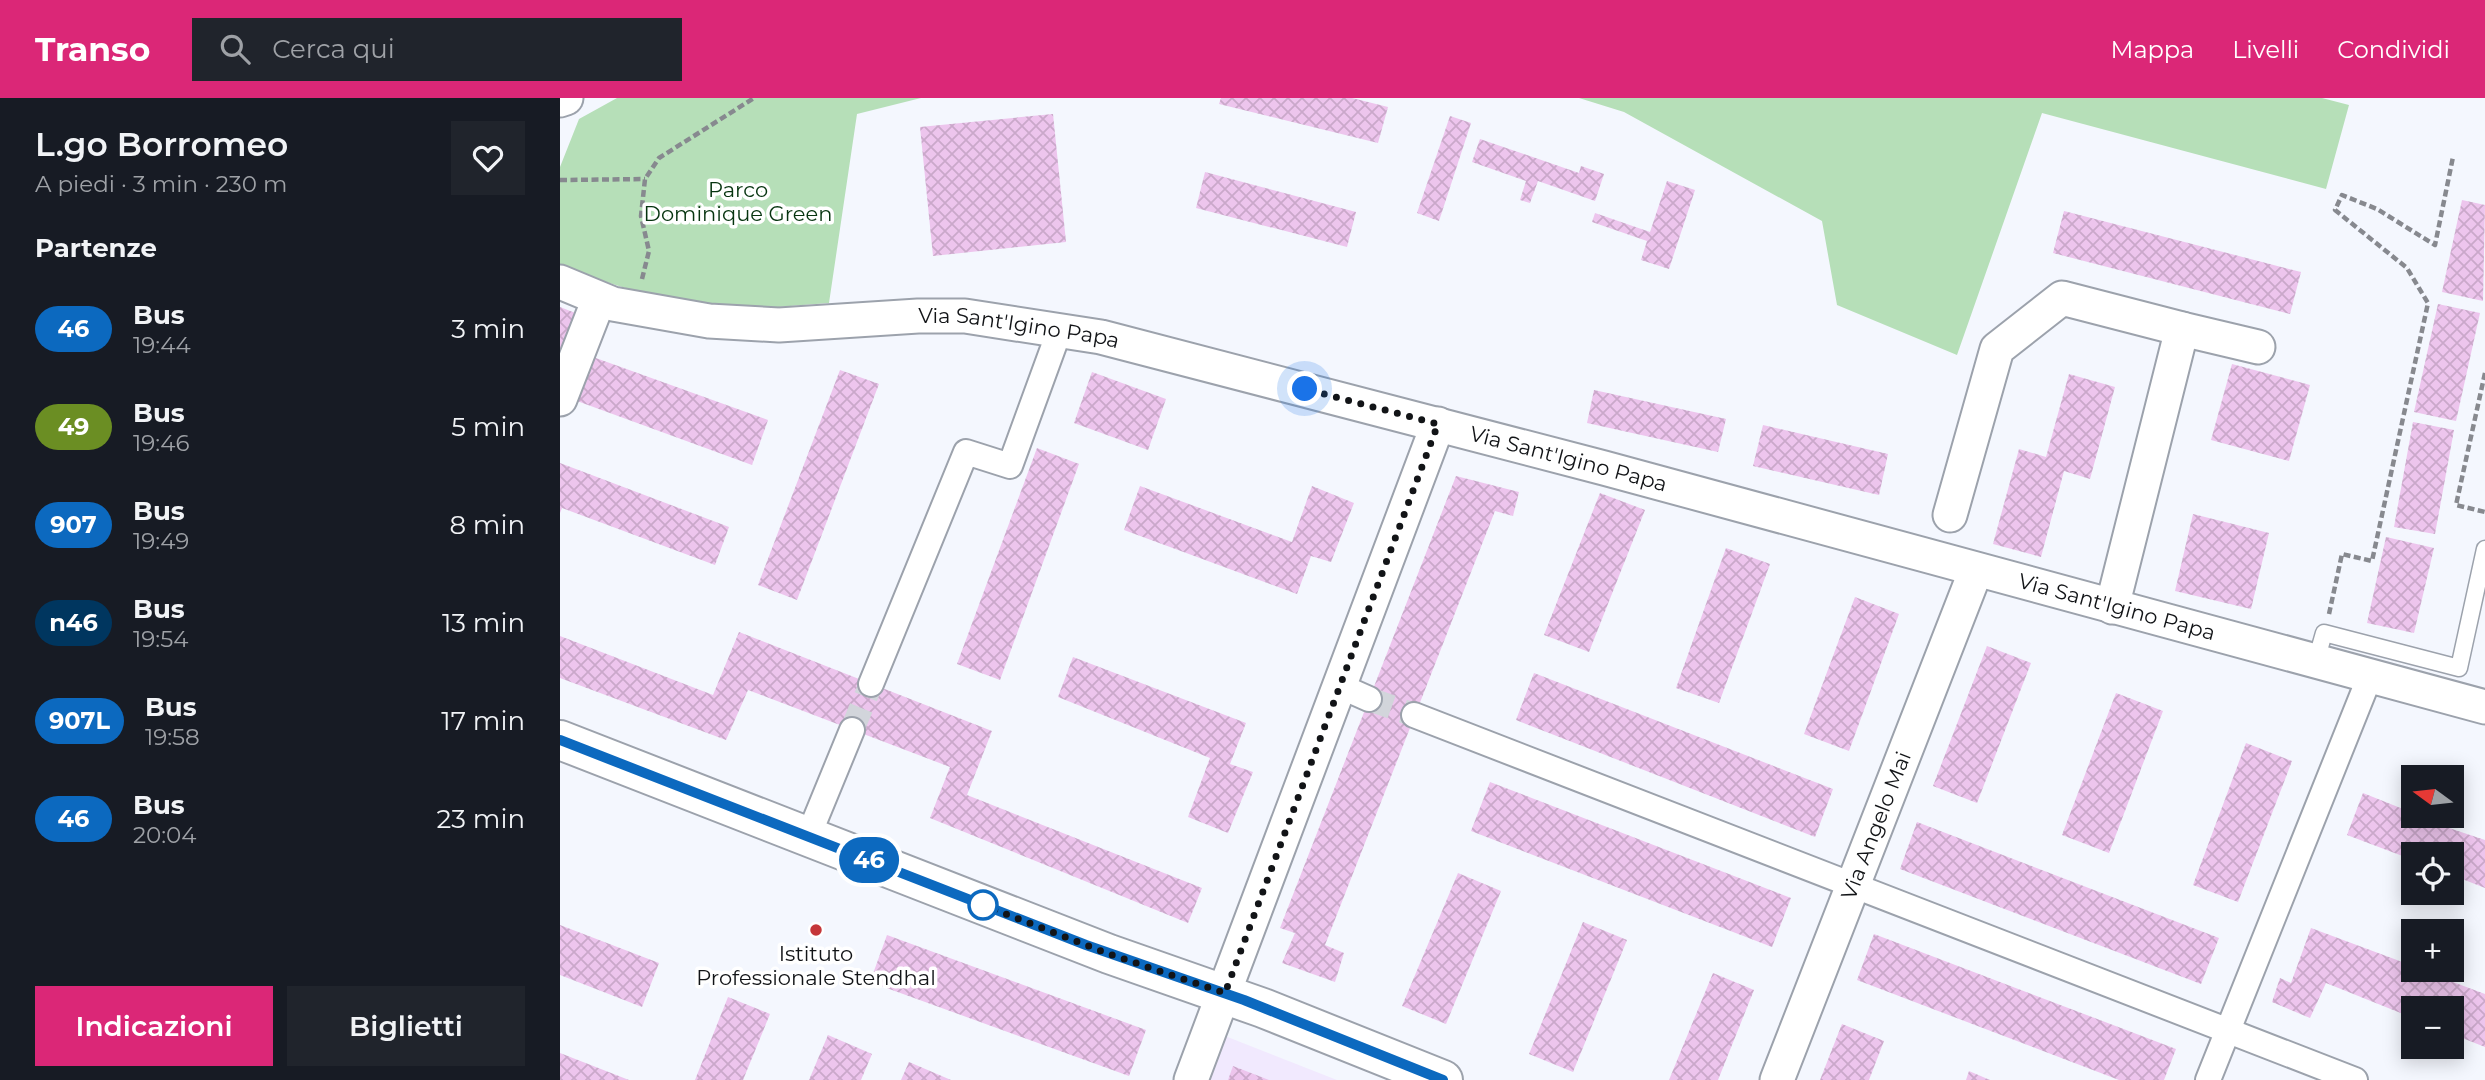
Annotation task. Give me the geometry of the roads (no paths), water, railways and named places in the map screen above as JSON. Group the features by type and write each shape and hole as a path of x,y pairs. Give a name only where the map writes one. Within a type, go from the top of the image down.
{"street":[{"path":"560,100 566,98"},
{"name":"Via Sant'Igino Papa","path":"560,282 599,299 630,308 739,323 779,325 942,315 1060,329 1145,347 2112,607 2320,647 2370,676 2485,706"},
{"path":"1950,515 1997,349 2062,298 2258,347"},
{"path":"560,399 599,299"},
{"path":"871,684 966,452 1010,466 1060,329"},
{"path":"2112,607 2182,329"},
{"path":"1191,1080 1225,993 1356,693 1438,424"},
{"name":"Via Angelo Mai","path":"1777,1080 1976,570"},
{"path":"2208,1080 2370,676"},
{"path":"1414,715 2355,1080"},
{"path":"808,837 852,730"},
{"path":"560,740 1109,954 1225,993 1443,1080"}],"lane":[{"path":"2320,647 2459,668 2485,549"}],"tunnel":[{"path":"852,730 871,684"},
{"path":"1369,699 1414,715"}],"place":[{"name":"Istituto Professionale Stendhal","path":"816,930"}],"park label":[{"name":"Parco Dominique Green","path":"738,202"}]}
